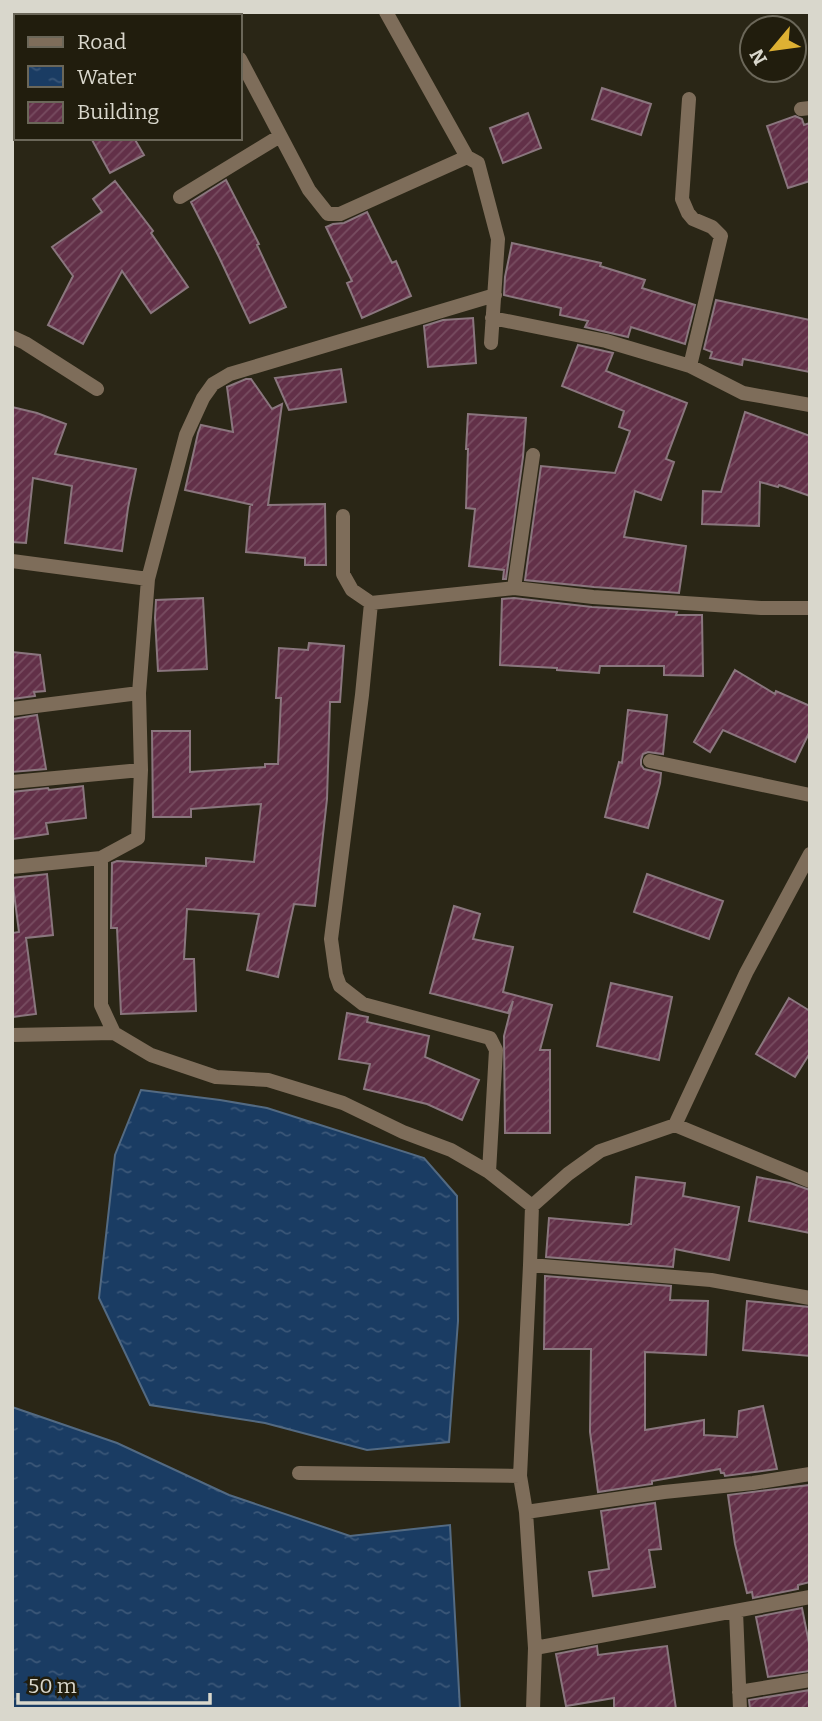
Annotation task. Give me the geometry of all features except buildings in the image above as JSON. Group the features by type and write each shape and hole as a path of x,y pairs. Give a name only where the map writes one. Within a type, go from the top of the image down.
{"street":[{"path":"386,12 467,157 478,163 498,239 491,343"},
{"path":"242,63 309,190 328,214 340,214 467,157"},
{"path":"689,99 682,199 693,219 712,227 721,236 690,366"},
{"path":"180,197 280,136"},
{"path":"12,867 101,858 138,838 141,770 139,693 148,579 186,435 212,384 230,374 495,295"},
{"path":"492,318 606,341 690,366 743,393 810,405"},
{"path":"12,337 97,389"},
{"path":"514,588 533,455"},
{"path":"343,516 343,574 352,590 371,603 514,588 593,597 761,608 810,607"},
{"path":"12,561 148,579"},
{"path":"371,603 331,939 336,975 340,986 363,1004 489,1038 496,1050 489,1172"},
{"path":"12,709 139,693"},
{"path":"650,761 810,795"},
{"path":"12,782 141,770"},
{"path":"675,1125 746,973 810,854"},
{"path":"101,858 101,1005 114,1033"},
{"path":"12,1035 114,1033 151,1055 216,1077 268,1080 343,1103 402,1132 452,1150 489,1172 532,1206"},
{"path":"533,1709 535,1648 526,1512 520,1476 532,1206 568,1174 600,1151 675,1125 810,1181"},
{"path":"530,1265 711,1280 810,1298"},
{"path":"299,1474 520,1476"},
{"path":"526,1512 810,1474"},
{"path":"535,1648 810,1597"},
{"path":"736,1611 740,1709"},
{"path":"739,1692 810,1680"}],"water":[{"path":"141,1090 267,1108 424,1158 457,1196 458,1321 449,1442 367,1450 265,1423 150,1405 99,1298 115,1155"},
{"path":"12,1407 117,1443 229,1495 350,1536 450,1525 460,1709 12,1709"}]}
